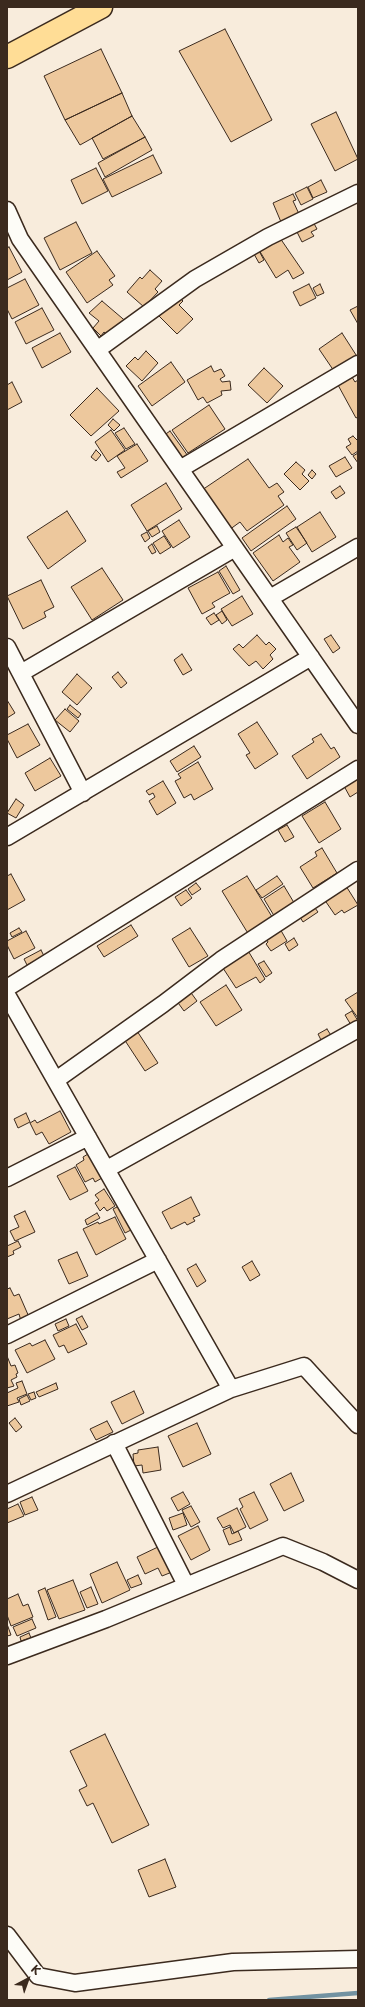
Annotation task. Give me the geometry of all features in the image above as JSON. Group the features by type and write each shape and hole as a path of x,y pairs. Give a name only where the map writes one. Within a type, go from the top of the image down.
{"highway":[{"path":"7,57 101,7"}],"street":[{"path":"97,350 195,279 268,237 358,193"},
{"path":"7,210 20,239 358,725"},
{"path":"180,469 358,364"},
{"path":"21,673 235,548"},
{"path":"270,598 358,548"},
{"path":"7,647 83,793"},
{"path":"7,837 311,657"},
{"path":"7,988 358,769"},
{"path":"56,1080 163,1004 221,960 358,870"},
{"path":"7,995 88,1137 108,1169 231,1388"},
{"path":"108,1169 358,1029"},
{"path":"7,1178 88,1137"},
{"path":"7,1335 158,1260"},
{"path":"7,1494 231,1388 304,1366 358,1425"},
{"path":"114,1443 186,1585"},
{"path":"7,1656 106,1619 283,1546 323,1562 358,1580"},
{"path":"7,1935 38,1976 75,1983 233,1962 358,1959"}],"building":[{"path":"225,29 272,120 231,142 179,51"},
{"path":"101,49 122,93 65,120 44,76"},
{"path":"122,93 132,116 80,145 65,120"},
{"path":"336,112 358,159 335,171 311,124"},
{"path":"132,116 145,137 103,159 92,138"},
{"path":"145,137 152,150 105,177 98,163"},
{"path":"153,155 162,173 112,197 103,179"},
{"path":"96,168 108,191 82,204 71,180"},
{"path":"321,180 327,192 313,198 308,187"},
{"path":"307,187 313,199 301,205 295,193"},
{"path":"293,194 296,200 293,201 299,214 281,222 273,203"},
{"path":"311,218 317,229 311,232 314,236 302,242 294,226"},
{"path":"76,222 92,253 60,270 44,238"},
{"path":"280,238 304,273 293,279 288,270 276,278 259,250"},
{"path":"9,247 22,272 7,280 7,248"},
{"path":"97,251 115,276 109,280 113,285 87,303 66,272"},
{"path":"259,251 264,260 259,263 254,254"},
{"path":"150,270 162,281 155,289 158,292 144,307 127,292 140,277 142,279"},
{"path":"25,279 39,305 12,319 7,309 7,288"},
{"path":"309,284 316,298 300,306 293,292"},
{"path":"320,284 324,293 317,296 313,288"},
{"path":"177,295 183,301 179,305 193,319 177,334 157,314"},
{"path":"102,301 129,324 111,338 104,332 101,336 93,328 99,321 89,313"},
{"path":"358,306 358,324 350,310"},
{"path":"42,308 54,330 26,344 15,322"},
{"path":"60,333 71,352 42,368 32,348"},
{"path":"342,333 358,358 336,374 319,349"},
{"path":"146,351 158,363 142,381 126,366 135,357 138,360"},
{"path":"171,362 185,382 152,406 138,386"},
{"path":"211,366 214,372 221,369 225,376 220,379 222,382 230,381 231,390 221,391 222,395 207,403 203,397 198,400 187,380"},
{"path":"264,368 283,386 267,403 248,385"},
{"path":"352,377 355,382 358,380 358,417 356,418 338,385"},
{"path":"12,382 22,402 7,410 7,385"},
{"path":"97,388 119,411 91,436 70,415"},
{"path":"209,405 225,429 188,453 172,430"},
{"path":"113,419 120,425 114,431 108,425"},
{"path":"124,428 135,444 126,449 115,433"},
{"path":"111,430 125,450 108,462 95,442"},
{"path":"170,431 188,456 181,461 163,436"},
{"path":"353,436 358,441 358,451 352,455 346,447 351,444 348,439"},
{"path":"137,444 148,461 121,478 117,472 125,468 117,456"},
{"path":"96,450 101,455 96,461 91,457"},
{"path":"358,453 358,463 353,456"},
{"path":"345,457 352,468 336,477 329,466"},
{"path":"248,459 269,488 277,483 284,492 278,496 284,505 247,531 240,522 229,530 202,490"},
{"path":"296,462 305,470 302,474 309,481 300,490 284,474"},
{"path":"312,470 316,474 312,479 308,475"},
{"path":"166,483 182,509 147,531 131,505"},
{"path":"340,486 345,493 336,499 331,492"},
{"path":"287,506 296,519 251,551 242,538"},
{"path":"67,511 86,541 48,569 27,537"},
{"path":"320,512 336,537 312,552 297,527"},
{"path":"179,520 190,537 173,548 162,531"},
{"path":"157,526 160,532 152,537 148,531"},
{"path":"296,527 307,543 297,550 286,533"},
{"path":"147,532 150,538 145,542 141,535"},
{"path":"279,535 283,542 288,538 293,545 289,547 300,562 273,581 253,553"},
{"path":"164,536 171,547 160,554 153,543"},
{"path":"152,544 156,552 152,554 148,547"},
{"path":"226,566 240,590 233,594 219,571"},
{"path":"102,568 123,600 92,620 71,587"},
{"path":"218,572 230,593 212,603 215,607 202,614 188,588"},
{"path":"41,580 54,607 44,612 46,617 23,629 7,596"},
{"path":"242,596 253,614 232,626 221,609"},
{"path":"222,611 227,620 222,624 216,615"},
{"path":"214,613 219,620 211,625 206,618"},
{"path":"257,635 266,645 269,642 276,649 270,655 273,659 263,669 256,661 249,666 233,649 239,644 243,648"},
{"path":"331,635 340,648 333,653 324,639"},
{"path":"182,654 192,670 183,675 174,660"},
{"path":"118,672 127,683 121,688 112,677"},
{"path":"77,674 92,688 77,705 62,692"},
{"path":"7,700 15,713 7,718"},
{"path":"70,705 81,714 78,718 67,709"},
{"path":"65,709 79,721 70,732 55,720"},
{"path":"257,722 278,754 255,769 246,755 250,753 238,734"},
{"path":"28,724 40,745 17,758 7,739 7,735"},
{"path":"321,734 331,749 334,747 340,757 307,779 292,756 314,742 312,739"},
{"path":"194,746 201,757 177,772 170,761"},
{"path":"50,758 61,776 35,791 25,773"},
{"path":"198,762 213,789 194,800 191,794 184,798 175,781 181,778 178,774"},
{"path":"358,777 358,792 350,797 344,786"},
{"path":"163,781 176,803 157,815 149,801 155,797 153,793 149,795 146,791"},
{"path":"16,799 24,805 16,818 7,813"},
{"path":"325,802 341,829 319,843 302,816"},
{"path":"287,825 294,837 285,842 278,830"},
{"path":"322,848 337,873 313,888 300,867 317,856 315,852"},
{"path":"11,874 25,900 7,910 7,876"},
{"path":"247,876 274,920 249,935 222,891"},
{"path":"277,876 283,884 262,898 256,890"},
{"path":"196,883 201,889 192,895 188,889"},
{"path":"284,886 296,906 276,919 264,899"},
{"path":"346,886 358,905 344,913 342,910 335,915 324,899"},
{"path":"186,890 192,898 181,906 175,897"},
{"path":"312,904 318,912 303,922 298,914"},
{"path":"131,925 138,936 104,957 97,946"},
{"path":"279,927 287,941 271,951 266,944 268,942 265,936"},
{"path":"19,928 22,932 12,937 10,933"},
{"path":"190,928 208,956 189,967 172,939"},
{"path":"26,931 35,948 14,959 7,945 7,941"},
{"path":"294,938 298,945 289,951 285,944"},
{"path":"247,949 265,979 260,983 256,977 236,988 221,965"},
{"path":"41,950 44,956 27,965 24,959"},
{"path":"264,961 272,973 266,977 258,964"},
{"path":"226,985 242,1010 216,1026 200,1002"},
{"path":"189,990 197,1001 184,1011 176,1000"},
{"path":"358,992 358,1018 345,1000"},
{"path":"352,1011 358,1021 351,1025 345,1015"},
{"path":"327,1029 332,1037 322,1042 318,1034"},
{"path":"137,1031 158,1063 145,1071 124,1039"},
{"path":"60,1111 71,1132 49,1144 42,1132 36,1135 30,1123 35,1120 37,1123"},
{"path":"26,1113 30,1122 18,1128 14,1119"},
{"path":"88,1154 102,1178 95,1182 93,1178 85,1182 76,1165 84,1160 83,1157"},
{"path":"75,1167 88,1191 70,1200 57,1176"},
{"path":"104,1189 115,1206 107,1211 104,1207 100,1211 95,1203 99,1200 95,1195"},
{"path":"191,1197 200,1215 193,1218 195,1221 187,1225 185,1222 171,1229 162,1212"},
{"path":"119,1206 131,1230 125,1233 113,1209"},
{"path":"25,1211 35,1232 15,1241 10,1231 19,1227 14,1216"},
{"path":"97,1213 100,1218 87,1225 85,1220"},
{"path":"115,1217 126,1239 96,1255 83,1229 98,1222 99,1224"},
{"path":"18,1241 21,1247 13,1251 14,1254 7,1257 7,1246"},
{"path":"77,1252 88,1276 69,1284 58,1260"},
{"path":"252,1261 260,1275 250,1281 242,1267"},
{"path":"196,1264 206,1281 197,1287 187,1269"},
{"path":"10,1288 14,1296 19,1294 29,1317 21,1321 19,1314 7,1319 7,1289"},
{"path":"82,1316 88,1327 82,1330 76,1319"},
{"path":"66,1319 69,1326 58,1331 55,1324"},
{"path":"76,1324 87,1344 68,1353 64,1345 59,1347 53,1335"},
{"path":"45,1340 55,1359 27,1373 15,1350 30,1343 32,1346"},
{"path":"7,1356 11,1366 15,1365 18,1373 16,1374 17,1377 11,1380 14,1386 7,1388"},
{"path":"22,1381 27,1394 17,1398 19,1402 7,1406 7,1393 18,1388 16,1383"},
{"path":"56,1383 58,1389 39,1397 36,1392"},
{"path":"134,1391 144,1413 122,1424 111,1402"},
{"path":"34,1392 36,1398 31,1400 28,1394"},
{"path":"27,1395 30,1401 21,1405 19,1399"},
{"path":"15,1418 22,1427 16,1432 9,1423"},
{"path":"107,1421 113,1432 96,1440 90,1429"},
{"path":"197,1423 211,1454 183,1467 168,1436"},
{"path":"158,1447 161,1470 143,1473 142,1465 134,1466 133,1454 138,1453 138,1450"},
{"path":"291,1473 304,1501 284,1511 270,1484"},
{"path":"183,1492 190,1504 178,1511 171,1498"},
{"path":"254,1492 268,1520 250,1529 240,1509 243,1507 239,1499"},
{"path":"32,1497 38,1510 25,1515 20,1502"},
{"path":"18,1504 24,1516 7,1523 7,1509"},
{"path":"191,1506 200,1522 191,1527 182,1510"},
{"path":"237,1508 246,1527 234,1533 230,1525 223,1528 217,1518"},
{"path":"183,1513 187,1525 173,1530 169,1518"},
{"path":"198,1526 210,1550 191,1560 178,1536"},
{"path":"230,1527 232,1534 238,1531 242,1540 229,1545 223,1530"},
{"path":"160,1546 172,1572 162,1576 158,1568 145,1574 137,1557"},
{"path":"117,1562 130,1590 102,1603 90,1574"},
{"path":"138,1575 142,1584 131,1588 127,1580"},
{"path":"73,1580 85,1610 59,1619 47,1590"},
{"path":"91,1587 98,1604 87,1608 80,1592"},
{"path":"45,1588 56,1617 48,1620 38,1591"},
{"path":"18,1594 23,1606 28,1604 33,1617 11,1626 7,1615 7,1599"},
{"path":"32,1619 36,1628 17,1636 13,1627"},
{"path":"7,1624 11,1635 7,1636"},
{"path":"29,1633 31,1638 21,1641 20,1637"},
{"path":"105,1734 149,1825 112,1843 93,1803 87,1806 79,1790 87,1786 70,1751"},
{"path":"165,1859 176,1887 149,1897 138,1870"}],"waterway":[{"path":"269,2000 358,1993"}]}
